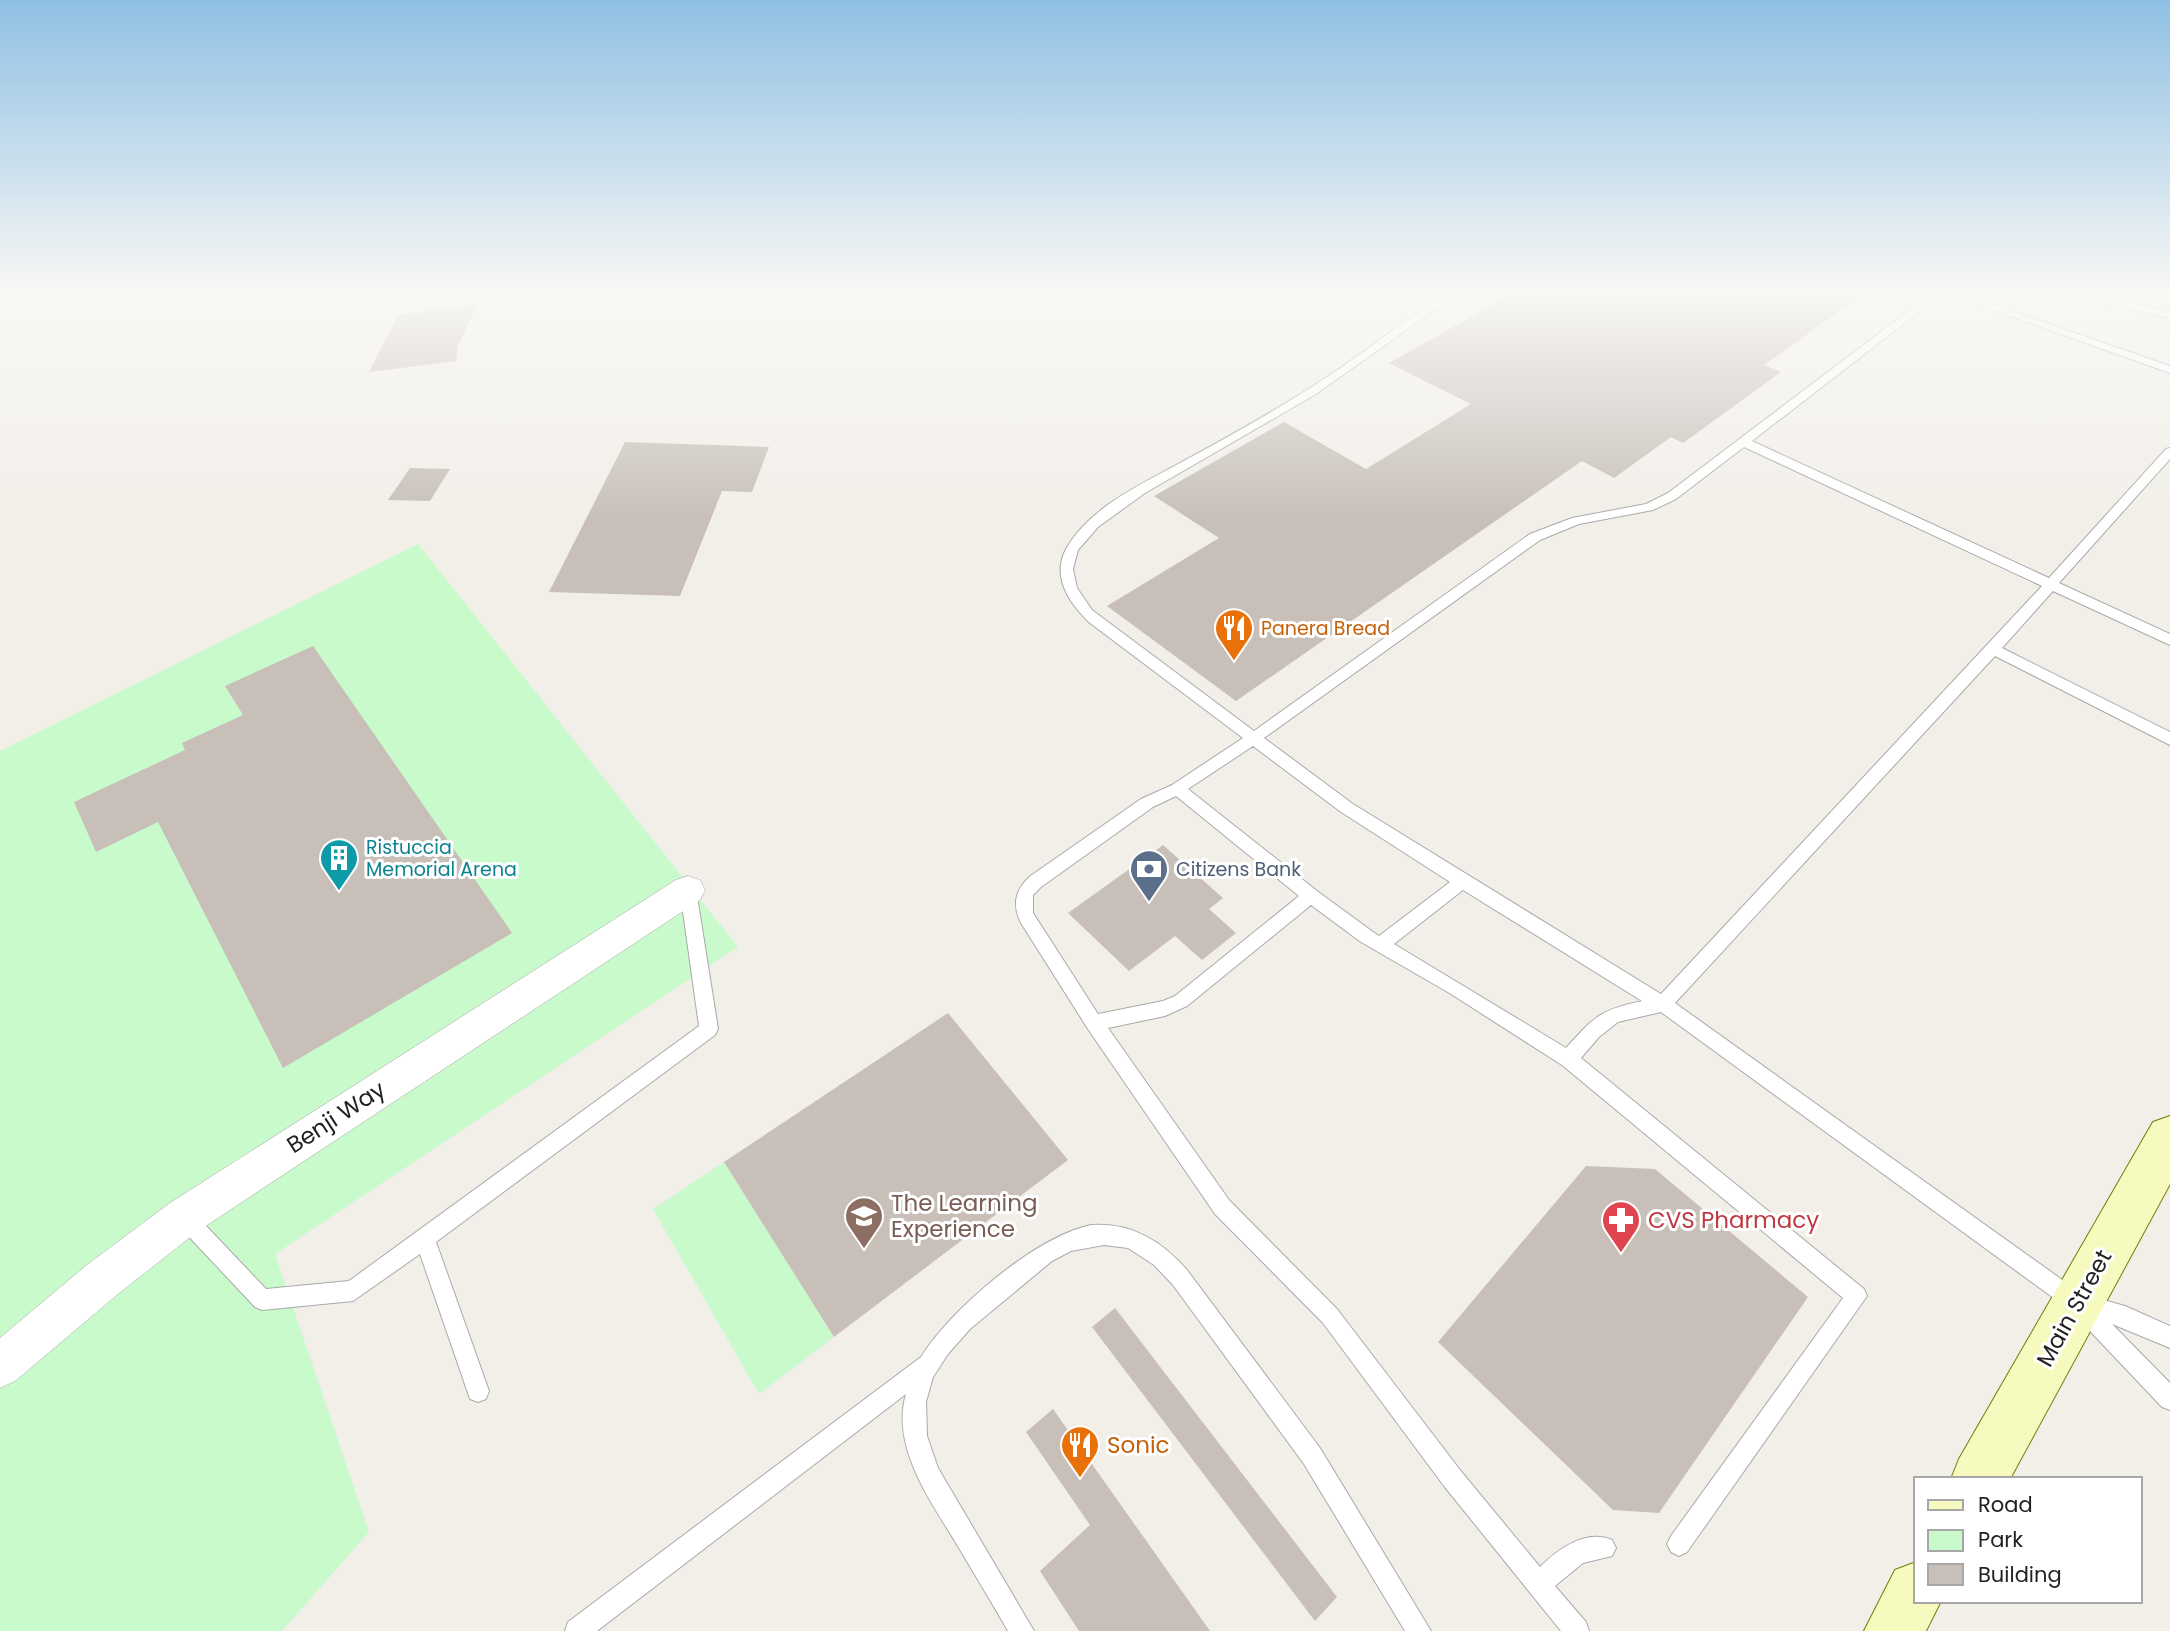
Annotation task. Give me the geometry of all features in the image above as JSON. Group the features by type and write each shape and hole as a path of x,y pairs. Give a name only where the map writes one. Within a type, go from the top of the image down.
{"main road":[{"name":"Main Street","path":"1980,1477 2170,1138"},
{"path":"1894,1631 1914,1595"}],"street":[{"name":"Benji Way","path":"0,1366 103,1279 184,1217 688,890"}],"lane":[{"path":"1342,370 1314,391 1121,503 1084,533 1072,550 1068,564 1068,579 1081,607 1347,808 1663,1004 2077,1303 2170,1399"},
{"path":"1577,1631 1451,1478 1330,1316 1222,1207 1094,1023 1023,913 1025,893 1035,882 1147,803 1177,789 1253,739 1535,537 1576,520 1662,502 1838,370"},
{"path":"1744,442 2170,639"},
{"path":"1568,1059 1593,1031 1612,1015 1663,1004 1993,649 2170,452"},
{"path":"1993,649 2170,739"},
{"path":"1177,789 1311,897 1380,945 1457,989 1568,1059 1857,1296 1679,1545"},
{"path":"1380,945 1462,881"},
{"path":"184,1217 262,1300 353,1291 709,1029 688,890"},
{"path":"1094,1023 1181,1002 1311,897"},
{"path":"1022,1631 918,1454 913,1432 913,1409 925,1366 936,1348 951,1333 1045,1254 1062,1243 1082,1236 1101,1234 1121,1236 1141,1243 1173,1270 1296,1432 1419,1631"},
{"path":"425,1239 478,1391"},
{"path":"2077,1303 2125,1317 2170,1337"},
{"path":"577,1631 925,1366"},
{"path":"1540,1585 1567,1557 1579,1551 1604,1548"}],"green space":[{"path":"418,544 738,947 275,1254 369,1532 282,1631 0,1631 0,751"},
{"path":"724,1162 834,1337 759,1394 653,1209"}],"building":[{"path":"1403,370 1781,372 1683,443 1671,437 1614,478 1582,461 1236,701 1107,606 1219,538 1154,496 1284,422 1366,469 1471,404"},
{"path":"625,442 769,447 752,492 722,491 680,596 549,592"},
{"path":"410,468 450,469 430,501 388,500"},
{"name":"Ristuccia Memorial Arena","path":"313,646 512,933 283,1068 158,822 96,852 74,802 185,750 182,743 243,715 225,686"},
{"name":"Citizens Bank","path":"1163,845 1223,898 1209,909 1236,933 1202,960 1175,936 1129,971 1068,913"},
{"name":"The Learning Experience","path":"948,1013 1068,1160 834,1337 724,1162"},
{"name":"CVS Pharmacy","path":"1586,1166 1655,1169 1808,1297 1659,1513 1613,1510 1438,1342"},
{"path":"1115,1308 1337,1597 1315,1621 1092,1327"},
{"name":"Sonic","path":"1053,1409 1210,1631 1079,1631 1040,1571 1090,1525 1026,1432"}],"place":[{"name":"Panera Bread","path":"1234,662"},
{"name":"Ristuccia Memorial Arena","path":"339,892"},
{"name":"Citizens Bank","path":"1149,903"},
{"name":"The Learning Experience","path":"864,1250"},
{"name":"CVS Pharmacy","path":"1621,1254"},
{"name":"Sonic","path":"1080,1479"}]}
